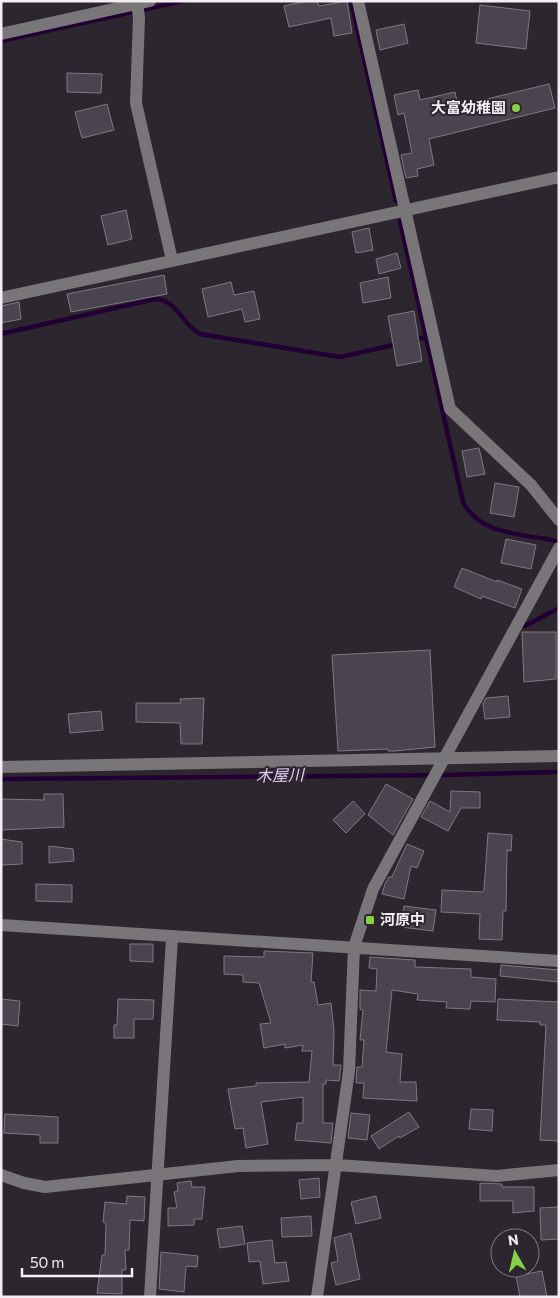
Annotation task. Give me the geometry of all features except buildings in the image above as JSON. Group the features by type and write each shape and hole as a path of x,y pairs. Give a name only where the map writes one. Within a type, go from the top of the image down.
{"street":[{"path":"1,34 138,9 150,1"},
{"path":"358,1 450,408 531,485 559,520"},
{"path":"138,9 136,103 172,260"},
{"path":"1,298 404,209 559,177"},
{"path":"317,1297 349,1071 354,947 373,889 559,548"},
{"path":"1,767 559,756"},
{"path":"1,925 172,938 354,947 559,961"},
{"path":"150,1297 172,938"},
{"path":"1,1175 24,1183 45,1187 238,1166 337,1165 496,1176 559,1170"}],"waterway":[{"path":"1,41 183,1"},
{"path":"351,1 396,201"},
{"path":"400,221 463,502 470,513 491,527 556,541"},
{"path":"1,334 155,299 169,303 200,334 340,357 398,344"},
{"path":"415,340 426,337"},
{"path":"525,626 559,608"},
{"name":"木屋川","path":"1,779 444,775 559,772"}],"place":[{"name":"大富幼稚園","path":"516,108"},
{"name":"河原中","path":"370,920"}]}
